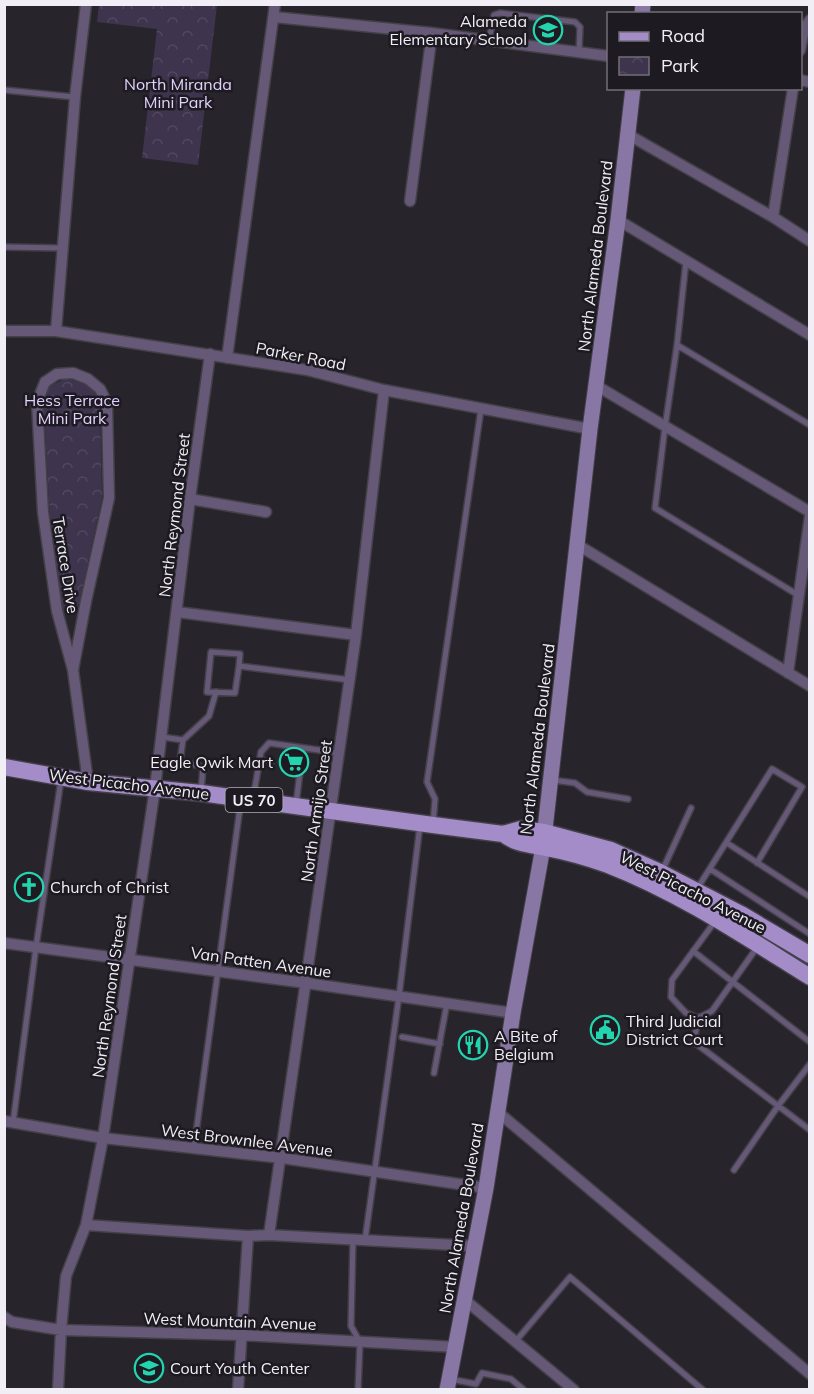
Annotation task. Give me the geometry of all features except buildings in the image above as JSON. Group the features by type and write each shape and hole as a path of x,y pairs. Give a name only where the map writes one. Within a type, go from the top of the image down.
{"main road":[{"name":"West Picacho Avenue","path":"4,767 88,782 201,793 503,834 516,843 544,840 611,850 696,890 810,955"},
{"name":"West Picacho Avenue","path":"544,840 661,889 717,919 810,977"}],"street":[{"path":"56,331 75,97 86,4"},
{"path":"227,358 275,4"},
{"path":"274,17 432,33 607,56"},
{"path":"802,43 804,29 810,20"},
{"path":"410,201 432,33"},
{"name":"North Alameda Boulevard","path":"448,1384 486,1188 513,1013 544,840 590,429 633,90"},
{"path":"773,217 793,90"},
{"path":"627,135 773,217 810,241"},
{"path":"618,220 810,335"},
{"name":"Parker Road","path":"4,331 56,331 307,370 384,390 590,429"},
{"name":"North Reymond Street","path":"58,1389 66,1276 86,1224 103,1138 155,788 210,354"},
{"name":"Terrace Drive","path":"73,670 109,498 107,403 100,389 88,379 73,373 57,374 45,382 38,402 43,512 57,611 73,670 88,782"},
{"path":"597,386 810,514 788,674"},
{"name":"North Armijo Street","path":"269,1235 350,680 384,390"},
{"path":"190,499 266,512"},
{"path":"578,545 810,686"},
{"path":"177,612 356,635"},
{"name":"Van Patten Avenue","path":"4,943 306,982 513,1013"},
{"path":"499,1113 810,1374"},
{"name":"West Brownlee Avenue","path":"9,1122 103,1138 282,1158 486,1188"},
{"path":"86,1224 248,1236 269,1235 474,1246"},
{"path":"238,1389 248,1236"},
{"path":"465,1300 571,1389"},
{"name":"West Mountain Avenue","path":"4,1317 12,1322 61,1330 241,1335 456,1347"}],"lane":[{"path":"489,40 494,15 500,13 575,22 580,27 579,52"},
{"path":"4,90 75,97"},
{"path":"4,247 64,248"},
{"path":"686,261 656,508 798,595"},
{"path":"677,345 810,425"},
{"path":"364,1240 399,996 427,824 435,799 427,782 481,409"},
{"path":"211,652 240,654 239,666 235,693 207,692 211,652"},
{"path":"239,666 350,680"},
{"path":"201,793 203,767 180,761 183,740 209,716 216,692"},
{"path":"162,737 183,740"},
{"path":"194,1148 217,971 247,800 261,752 269,743 340,753"},
{"path":"296,806 303,748"},
{"path":"260,760 272,762"},
{"path":"290,764 301,766"},
{"path":"696,890 772,769 810,791"},
{"path":"9,1122 62,777"},
{"path":"550,779 575,783 587,792 628,799"},
{"path":"757,863 802,787"},
{"path":"661,872 691,808"},
{"path":"727,843 810,897"},
{"path":"710,869 810,934"},
{"path":"717,919 672,980 671,997 686,1013 698,1018 712,1011 759,945"},
{"path":"693,951 810,1042"},
{"path":"434,1073 447,1003"},
{"path":"698,1018 694,1042 810,1130"},
{"path":"402,1037 440,1044"},
{"path":"734,1170 810,1064"},
{"path":"353,1239 351,1326 360,1342 358,1389"},
{"path":"515,1342 570,1277 702,1389"},
{"path":"448,1384 476,1384 482,1373 511,1379 524,1389"}],"green space":[{"name":"North Miranda Mini Park","path":"99,5 217,5 198,165 142,158 157,29 97,22"},
{"name":"Hess Terrace Mini Park","path":"65,379 87,385 95,393 100,404 102,498 79,603 74,614 68,616 63,611 50,518 43,396 49,386"}],"place":[{"name":"Alameda Elementary School","path":"548,30"},
{"name":"Eagle Qwik Mart","path":"294,762"},
{"name":"Church of Christ","path":"29,887"},
{"name":"Third Judicial District Court","path":"605,1030"},
{"name":"A Bite of Belgium","path":"473,1045"},
{"name":"Court Youth Center","path":"149,1368"}]}
